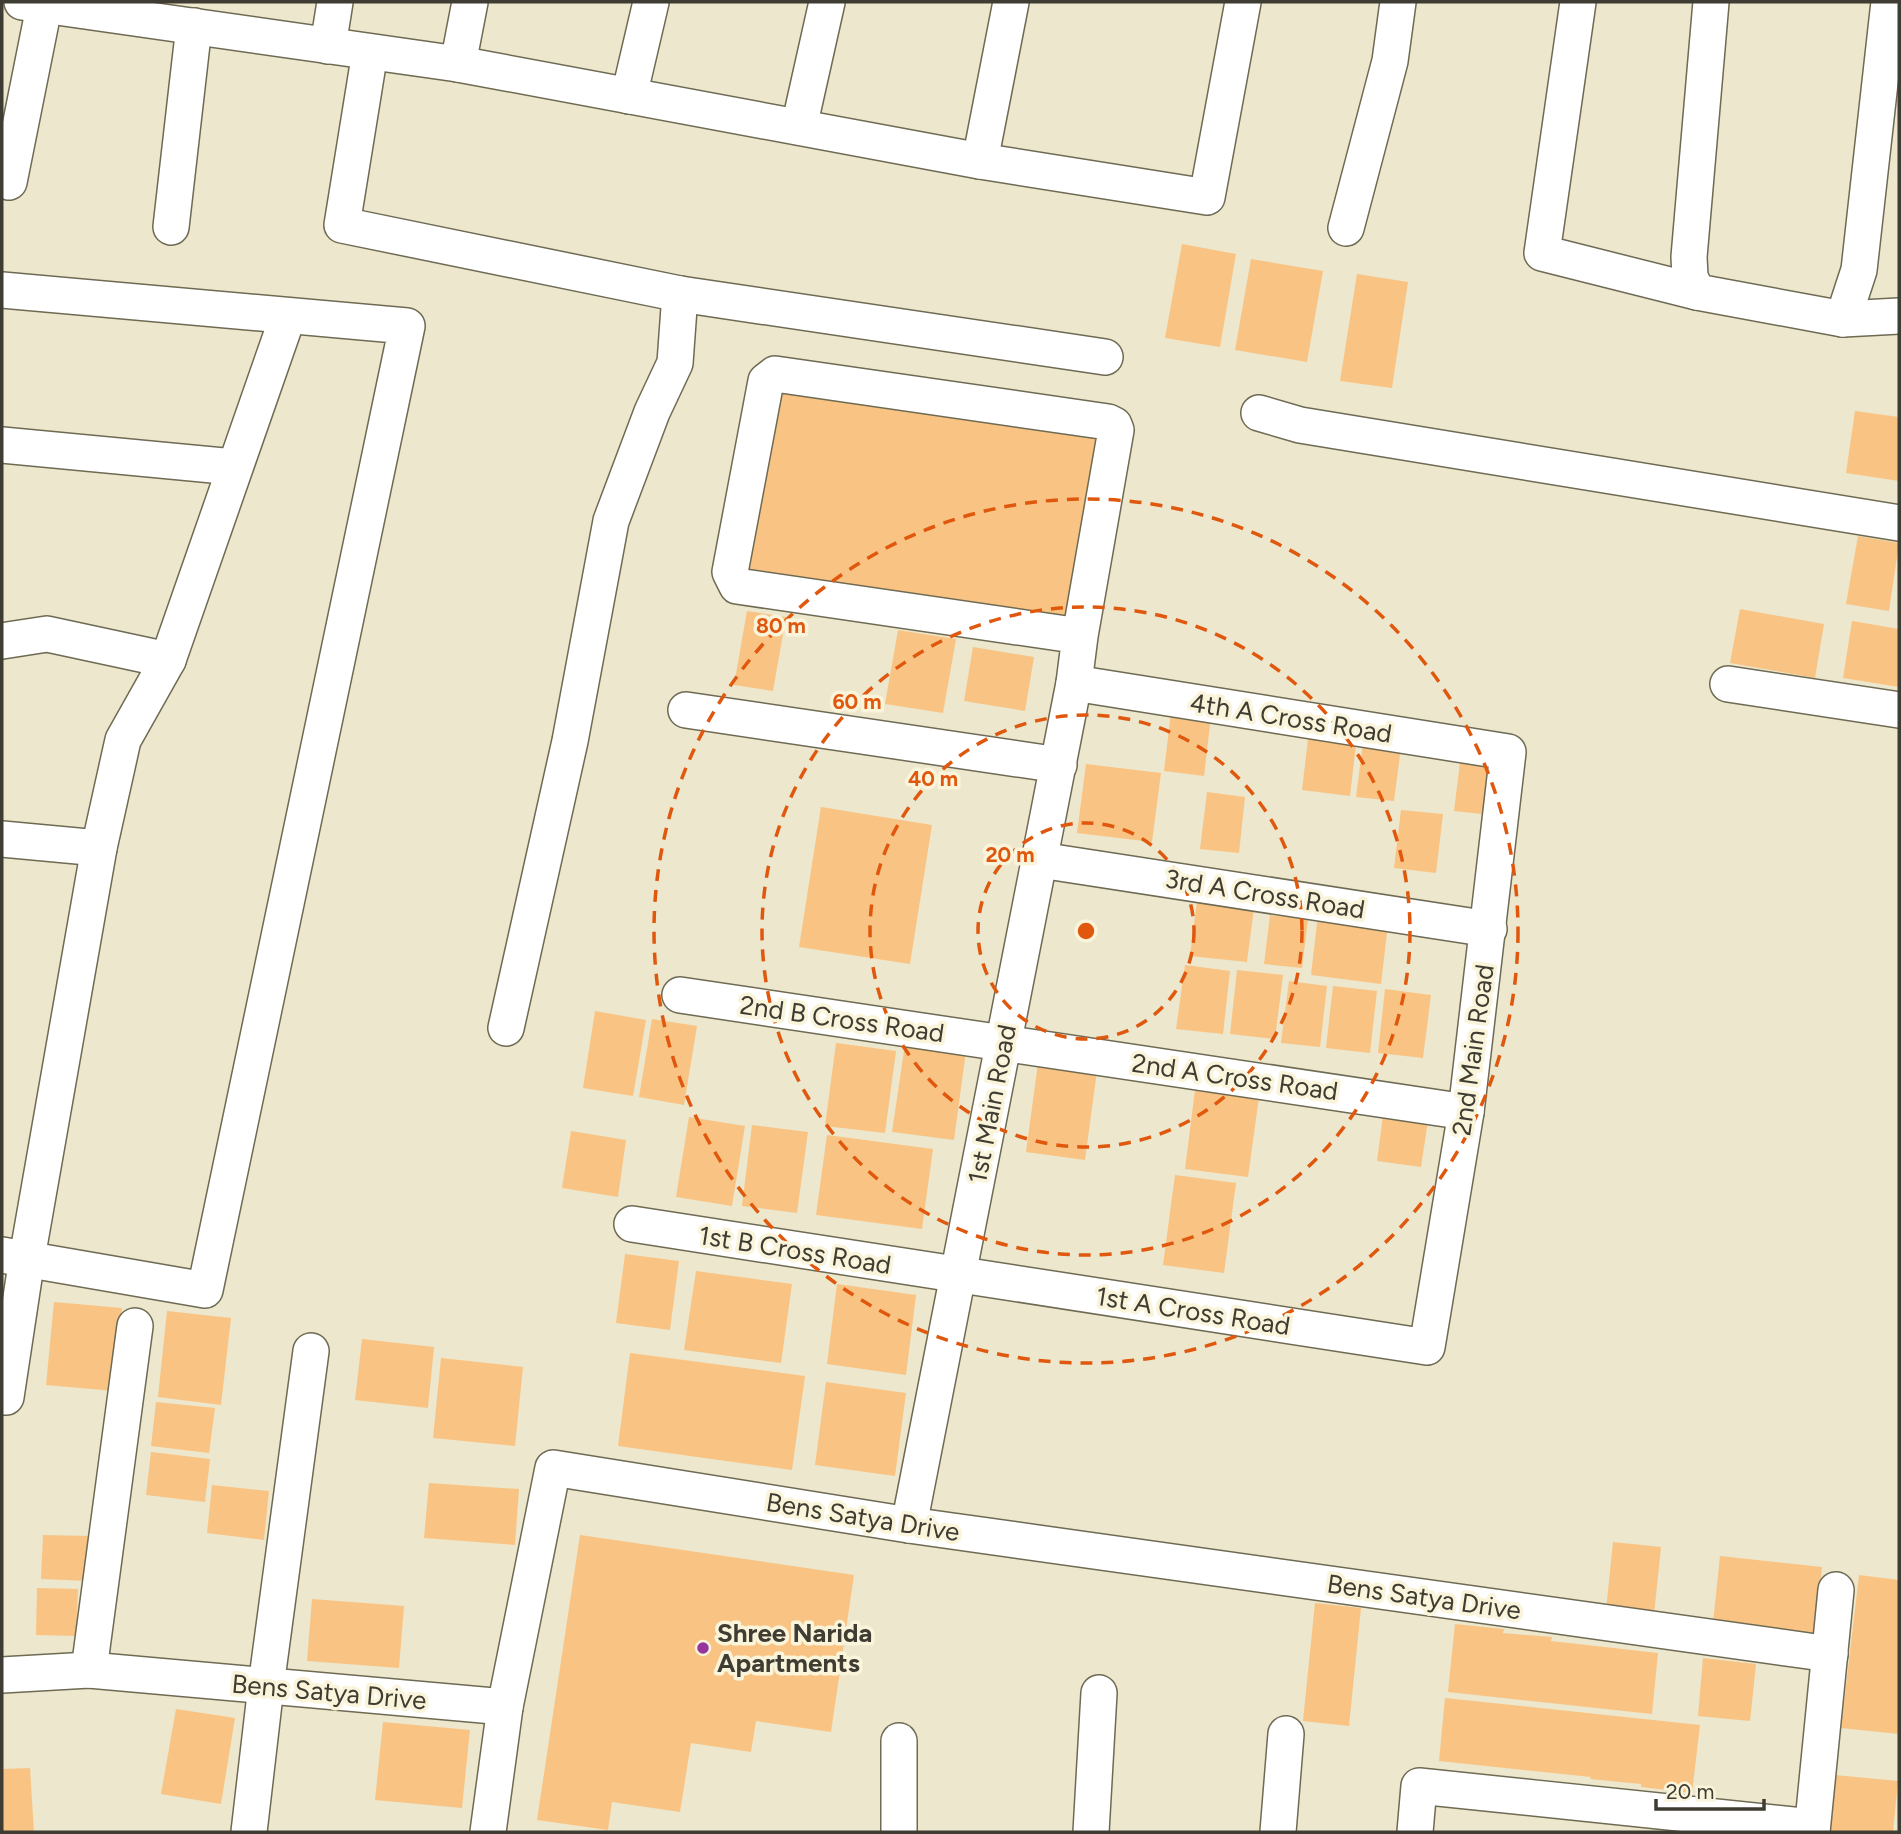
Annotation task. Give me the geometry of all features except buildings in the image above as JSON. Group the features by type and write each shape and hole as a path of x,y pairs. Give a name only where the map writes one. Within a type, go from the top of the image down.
{"street":[{"path":"328,46 335,2"},
{"path":"458,64 470,2"},
{"path":"629,96 651,2"},
{"path":"799,127 827,2"},
{"path":"980,161 1011,2"},
{"path":"9,182 37,3 206,19 328,46 458,64 980,161 1207,197 1243,2"},
{"path":"1346,228 1390,61 1398,2"},
{"path":"1578,2 1542,253 1697,292 1843,319 1899,316"},
{"path":"1697,292 1690,277 1689,257 1711,2"},
{"path":"1843,319 1859,270 1889,2"},
{"path":"172,227 206,19"},
{"path":"370,52 342,225 680,294 1105,357"},
{"path":"2,290 407,326 205,1290 14,1256"},
{"path":"506,1028 570,741 611,521 652,412 675,363 680,294"},
{"path":"2,1397 6,1397 14,1256 123,740 168,660 288,316"},
{"name":"1st Main Road","path":"909,1525 1059,765 1116,430 1114,425 1108,422 775,373 766,381 730,572 737,586 1080,636"},
{"path":"1259,413 1300,425 1899,523"},
{"path":"2,445 234,467"},
{"path":"2,641 47,634 168,660"},
{"name":"4th A Cross Road","path":"1074,683 1508,752"},
{"path":"1728,684 1899,710"},
{"path":"686,710 1059,765"},
{"name":"2nd Main Road","path":"1427,1347 1466,1112 1508,752"},
{"path":"2,839 99,848"},
{"name":"3rd A Cross Road","path":"1040,860 1489,929"},
{"name":"2nd B Cross Road","path":"680,995 1004,1043"},
{"name":"2nd A Cross Road","path":"1004,1043 1466,1112"},
{"name":"1st B Cross Road","path":"632,1224 958,1275"},
{"name":"1st A Cross Road","path":"958,1275 1427,1347"},
{"path":"89,1670 135,1326"},
{"path":"249,1832 311,1351"},
{"name":"Bens Satya Drive","path":"2,1675 89,1670 505,1707 553,1468 909,1525 1830,1654"},
{"path":"1415,1832 1419,1786 1812,1830 1836,1590"},
{"path":"1091,1832 1099,1693"},
{"path":"488,1832 505,1707"},
{"path":"1278,1832 1286,1734"},
{"path":"899,1741 899,1832"}],"place":[{"name":"Shree Narida Apartments","path":"703,1648"}]}
